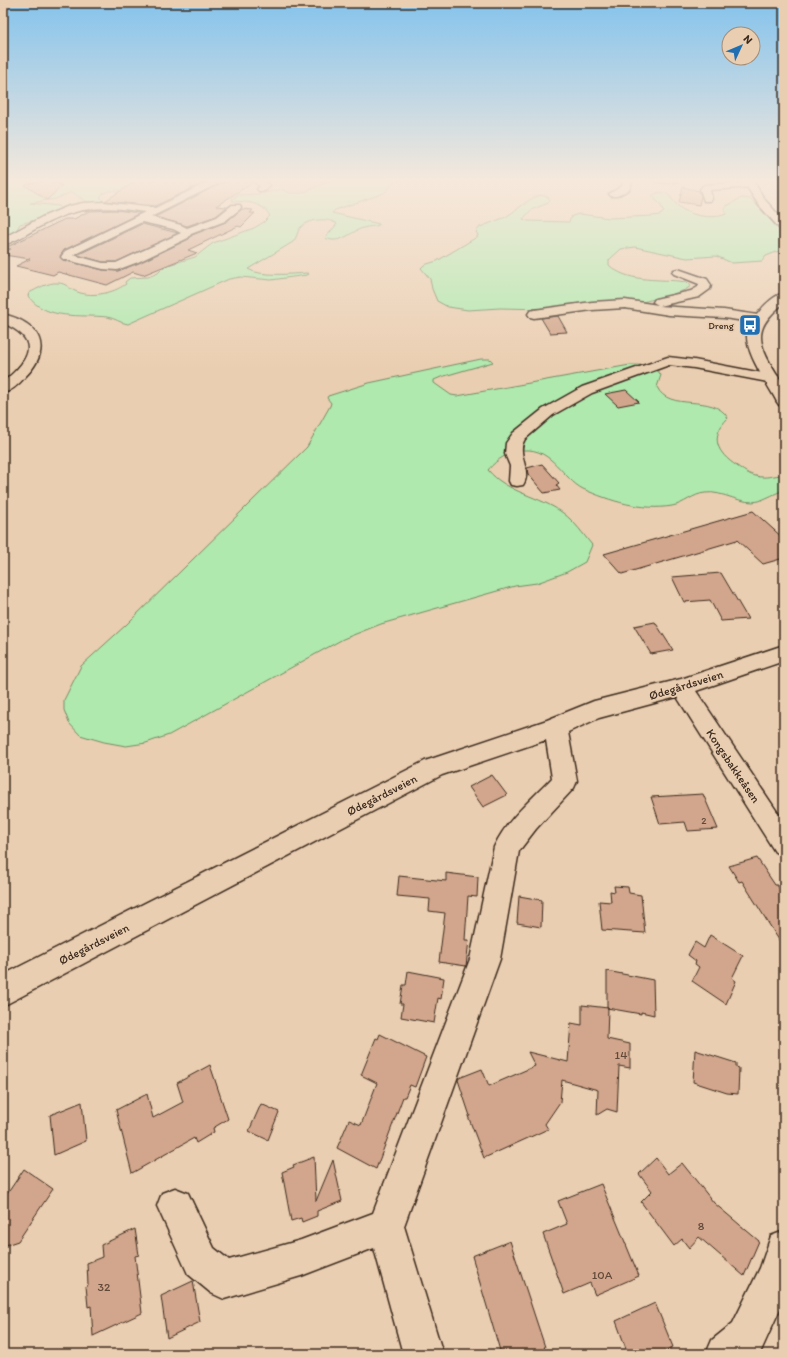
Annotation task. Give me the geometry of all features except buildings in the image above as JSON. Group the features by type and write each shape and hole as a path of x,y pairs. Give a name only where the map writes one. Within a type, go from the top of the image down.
{"street":[{"path":"91,242 69,253 67,257 103,266 117,267 172,242"},
{"path":"655,308 655,304 659,302 695,294 704,289 705,285 703,282 678,272"},
{"path":"784,297 772,305 758,319 753,329 754,345 760,359 773,379 784,402"},
{"path":"534,314 609,304 625,304 677,312 724,314 758,319"},
{"path":"3,318 30,333 34,338 34,354 25,370 3,389"},
{"path":"517,481 518,466 512,454 514,443 519,436 548,412 587,390 668,361 694,364 773,379"},
{"name":"Ødegårdsveien","path":"3,991 434,768 555,727 594,710 682,687 784,653"},
{"name":"Kongsbakkeåsen","path":"682,687 784,844"},
{"path":"423,1354 386,1226 485,959 507,848 528,821 565,781 555,727"},
{"path":"175,1206 202,1261 224,1280 301,1258 386,1226"},
{"path":"726,1354 747,1337 777,1273 784,1249"}],"green space":[{"path":"292,242 248,269 253,272 268,274 309,274 271,280 241,277 229,279 128,324 107,317 75,316 54,313 35,304 28,296 29,293 39,288 54,283 61,283 75,291 87,294 101,294 108,292 126,284 125,282 130,278 148,277 158,273 165,266 195,257 213,243"},
{"path":"468,242 784,242 784,249 766,256 762,261 732,263 716,256 687,258 635,247 621,249 609,260 609,265 616,270 642,279 686,282 691,286 685,290 667,296 642,302 616,302 546,309 500,308 468,310 448,307 437,301 430,279 421,268 424,265 437,261"},
{"path":"481,359 490,359 493,362 441,377 434,380 434,383 451,395 457,396 630,365 651,367 661,375 657,387 663,395 671,399 712,406 721,410 728,418 722,425 717,438 720,450 724,456 753,475 763,477 784,475 784,490 759,501 753,502 718,494 705,493 672,506 638,506 615,501 583,489 569,478 550,459 542,454 524,450 514,452 495,462 488,470 504,484 554,507 571,520 592,545 585,562 567,572 537,583 515,586 381,624 343,639 169,735 146,743 126,746 104,742 80,735 69,723 64,710 64,700 81,666 126,625 307,447 330,406 331,403 327,398 328,396 369,383"}],"place":[{"name":"Dreng","path":"750,325"}]}
